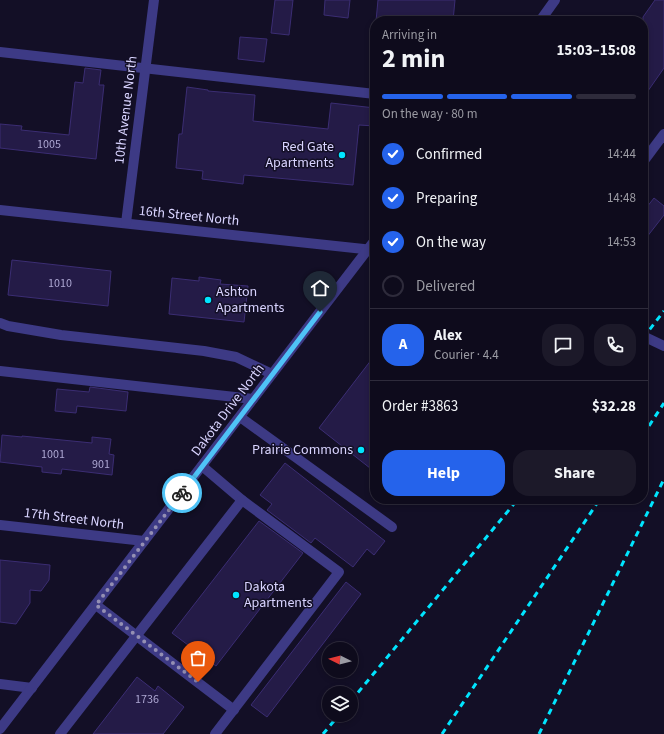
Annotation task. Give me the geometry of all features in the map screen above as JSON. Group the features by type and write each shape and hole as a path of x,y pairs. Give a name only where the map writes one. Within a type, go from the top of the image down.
{"street":[{"name":"10th Avenue North","path":"126,223 154,0"},
{"path":"544,16 555,0"},
{"path":"0,52 370,93"},
{"path":"648,155 664,134"},
{"name":"16th Street North","path":"0,210 370,250"},
{"name":"Dakota Drive North","path":"0,729 272,374 370,251"},
{"path":"0,323 8,326 61,334 236,356 272,374"},
{"path":"648,338 664,346"},
{"path":"0,371 253,399"},
{"path":"240,417 392,527"},
{"path":"202,466 242,500 339,572 215,734"},
{"path":"60,734 242,500"},
{"name":"17th Street North","path":"0,525 144,541"},
{"path":"96,605 234,710"},
{"path":"0,684 32,688"}],"building":[{"path":"275,0 293,0 289,35 271,33"},
{"path":"325,0 350,0 348,18 324,15"},
{"path":"378,0 455,0 453,16 376,16"},
{"path":"655,0 664,0 664,68 648,91 648,16 644,16"},
{"path":"240,37 267,39 264,62 238,59"},
{"path":"85,68 101,70 99,85 104,85 96,159 0,148 0,124 22,126 21,130 69,135 75,82 83,83"},
{"path":"187,87 208,91 255,95 253,121 328,129 331,103 370,107 370,126 359,125 353,185 244,175 243,184 202,179 203,171 176,168 179,134 182,134"},
{"path":"654,198 664,206 664,215 648,236 648,206"},
{"path":"12,260 111,271 108,306 8,295"},
{"name":"Ashton Apartments","path":"199,277 221,280 220,284 248,286 244,322 169,314 172,278 199,281"},
{"name":"Prairie Commons","path":"370,362 370,468 319,428"},
{"path":"90,387 128,392 126,411 77,406 76,413 55,411 57,389 89,392"},
{"path":"2,435 92,443 92,437 111,439 109,454 114,455 112,475 62,469 61,474 42,472 42,467 0,462"},
{"path":"285,463 385,541 374,555 367,549 353,567 315,538 311,543 267,510 272,504 260,495"},
{"name":"Dakota Apartments","path":"259,521 303,553 216,666 172,633"},
{"path":"0,560 50,565 49,580 41,591 30,590 30,603 16,624 0,622"},
{"path":"346,582 361,594 324,642 322,642 322,645 267,717 251,705"},
{"path":"137,677 155,691 158,686 184,707 163,734 93,734"}],"railway":[{"path":"648,332 664,311"},
{"path":"648,427 664,403"},
{"path":"539,734 664,479"},
{"path":"358,693 514,504"},
{"path":"442,734 597,504"},
{"path":"323,734 333,722"}],"way so far":[{"path":"182,493 96,605 198,682"}],"place":[{"name":"Red Gate Apartments","path":"342,155"},
{"name":"Ashton Apartments","path":"208,300"},
{"name":"Prairie Commons","path":"361,450"},
{"name":"Dakota Apartments","path":"236,595"}],"route":[{"path":"182,493 320,312"}]}
